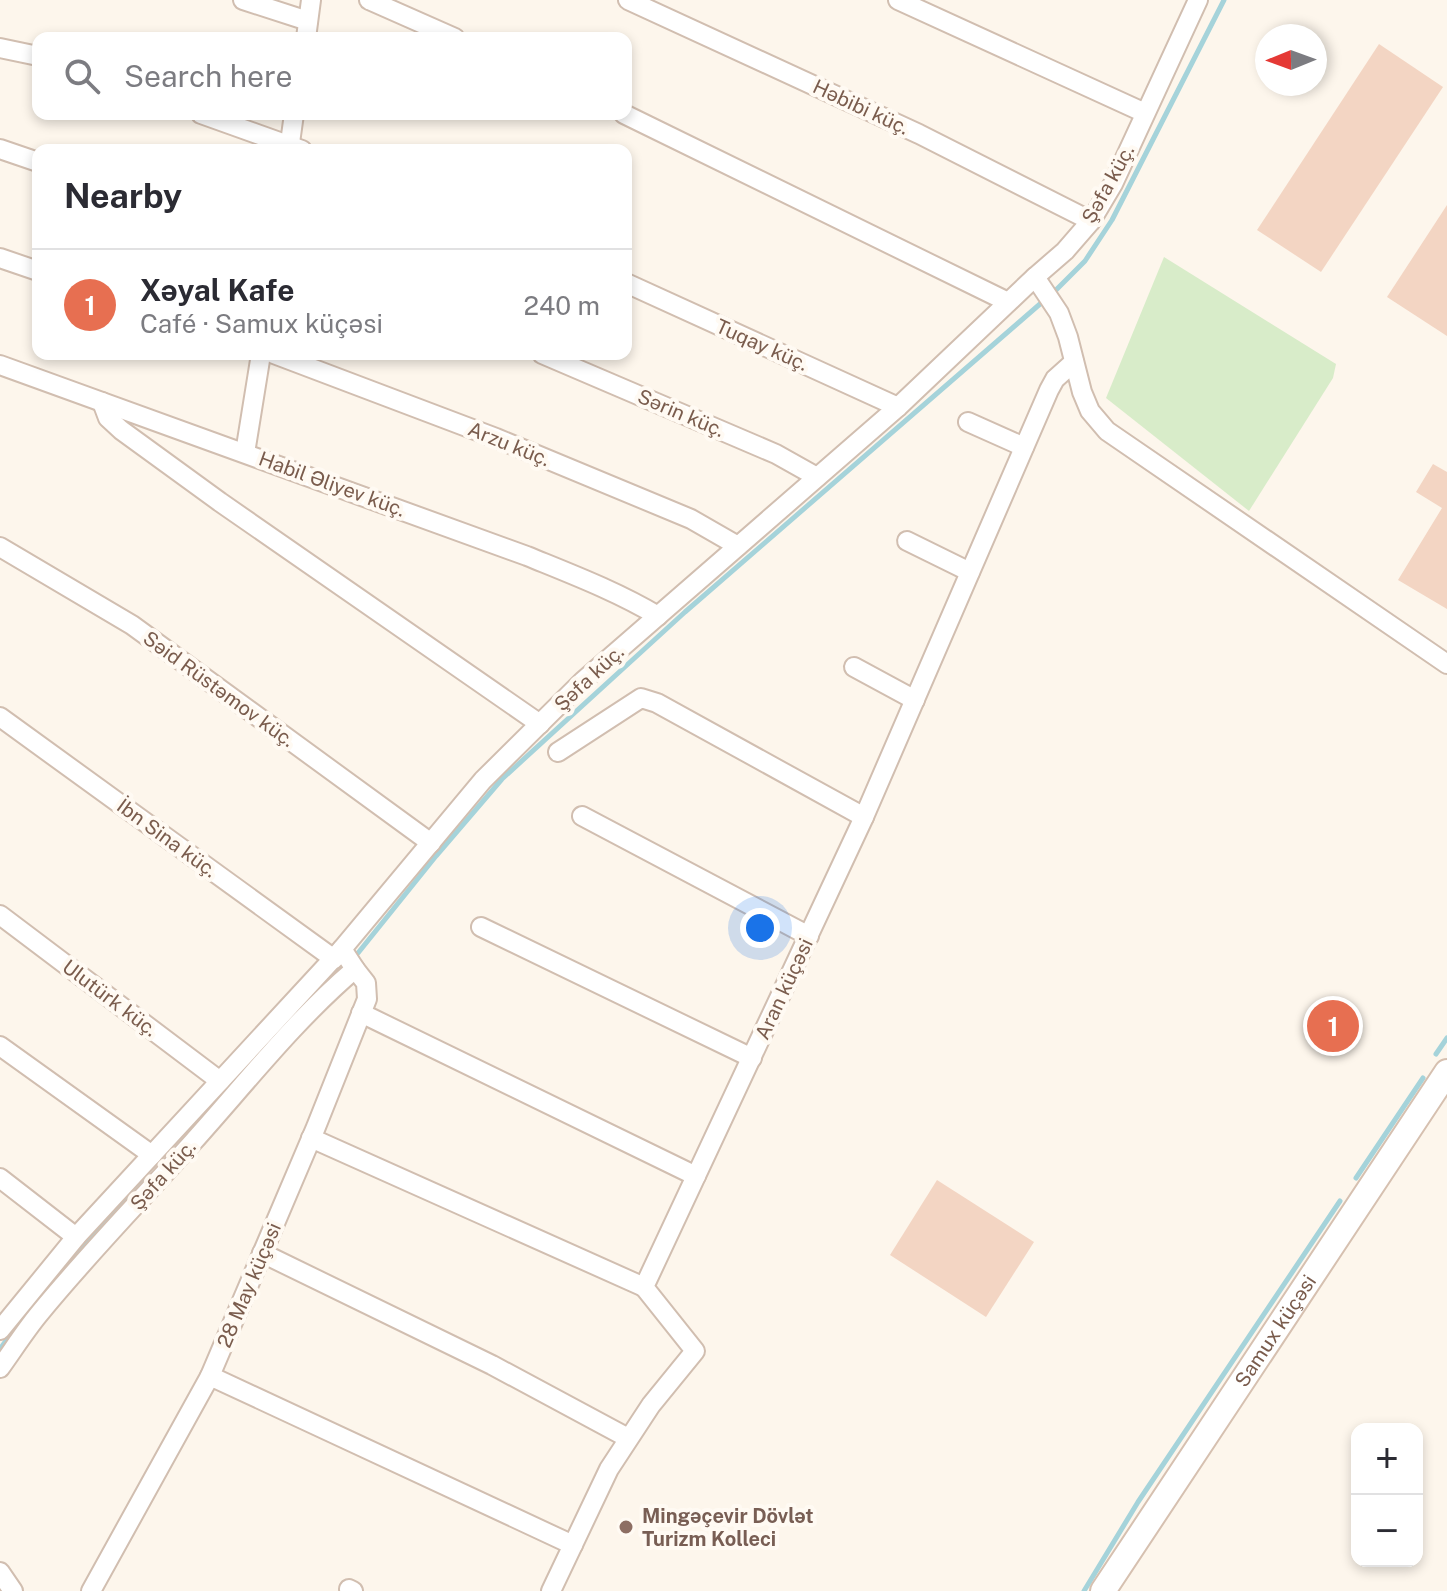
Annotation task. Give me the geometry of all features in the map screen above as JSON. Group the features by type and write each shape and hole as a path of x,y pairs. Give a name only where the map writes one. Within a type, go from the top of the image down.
{"main road":[{"name":"Samux küçəsi","path":"1103,1591 1447,1072"}],"street":[{"path":"243,0 307,30 311,0"},
{"path":"369,0 441,32"},
{"name":"Həbibi küç.","path":"628,0 919,134 1091,221"},
{"path":"898,0 1145,113"},
{"name":"Şəfa küç.","path":"2,1323 76,1237 338,954 483,780 583,681 898,407 1065,251 1091,221 1113,184 1198,0"},
{"path":"0,48 32,55"},
{"path":"632,118 1008,302"},
{"path":"217,120 280,144"},
{"path":"293,144 294,120"},
{"path":"0,149 32,160"},
{"path":"0,258 32,269"},
{"path":"1035,277 1059,313 1090,411 1107,431 1447,664"},
{"name":"Tuqay küç.","path":"632,286 898,407"},
{"path":"245,453 260,360"},
{"name":"Arzu küç.","path":"290,360 496,438 691,519 738,546"},
{"name":"Sərin küç.","path":"556,360 776,454 817,477"},
{"name":"Aran küçəsi","path":"644,1287 864,817 1049,390 1055,379 1074,362"},
{"name":"Habil Əliyev küç.","path":"0,365 527,556 599,585 658,616"},
{"path":"102,402 108,418 121,430 540,724"},
{"path":"968,422 1024,447"},
{"path":"907,541 970,572"},
{"name":"Səid Rüstəmov küç.","path":"0,547 132,625 431,843"},
{"path":"854,667 915,700"},
{"path":"558,752 641,698 657,703 864,817"},
{"name":"İbn Sina küç.","path":"0,717 338,954"},
{"path":"582,816 809,936"},
{"name":"Ulutürk küç.","path":"0,915 220,1081"},
{"path":"481,927 752,1058"},
{"path":"338,954 355,969"},
{"name":"Şəfa küç.","path":"0,1368 72,1275 295,1026 355,969"},
{"name":"28 May küçəsi","path":"91,1591 210,1376 367,999 366,983 355,969"},
{"path":"361,1013 696,1176"},
{"path":"0,1046 152,1155"},
{"path":"311,1138 644,1287 695,1351 651,1405 609,1469 551,1591"},
{"path":"0,1178 76,1237"},
{"path":"262,1253 492,1365 628,1438"},
{"path":"210,1376 573,1545"},
{"path":"0,1572 13,1591"}],"green space":[{"path":"1164,257 1336,364 1333,378 1249,511 1106,398"}],"building":[{"path":"1379,44 1443,87 1321,272 1257,230"},
{"path":"1447,205 1447,336 1387,297"},
{"path":"1433,464 1447,472 1447,609 1398,580 1442,508 1416,492"},
{"path":"937,1180 1034,1242 986,1317 890,1255"}],"waterway":[{"path":"1055,291 1085,261 1112,220 1224,0"},
{"path":"358,953 502,779 685,612 1040,304"},
{"path":"307,1001 341,965"},
{"path":"1436,1054 1447,1038"},
{"path":"193,1129 212,1103 260,1053"},
{"path":"1356,1178 1423,1078"},
{"path":"61,1269 146,1181"},
{"path":"1084,1591 1138,1502 1340,1201"},
{"path":"0,1349 37,1298"}],"place":[{"name":"Xəyal Kafe","path":"1333,1026"},
{"name":"Mingəçevir Dövlət Turizm Kolleci","path":"626,1527"}]}
